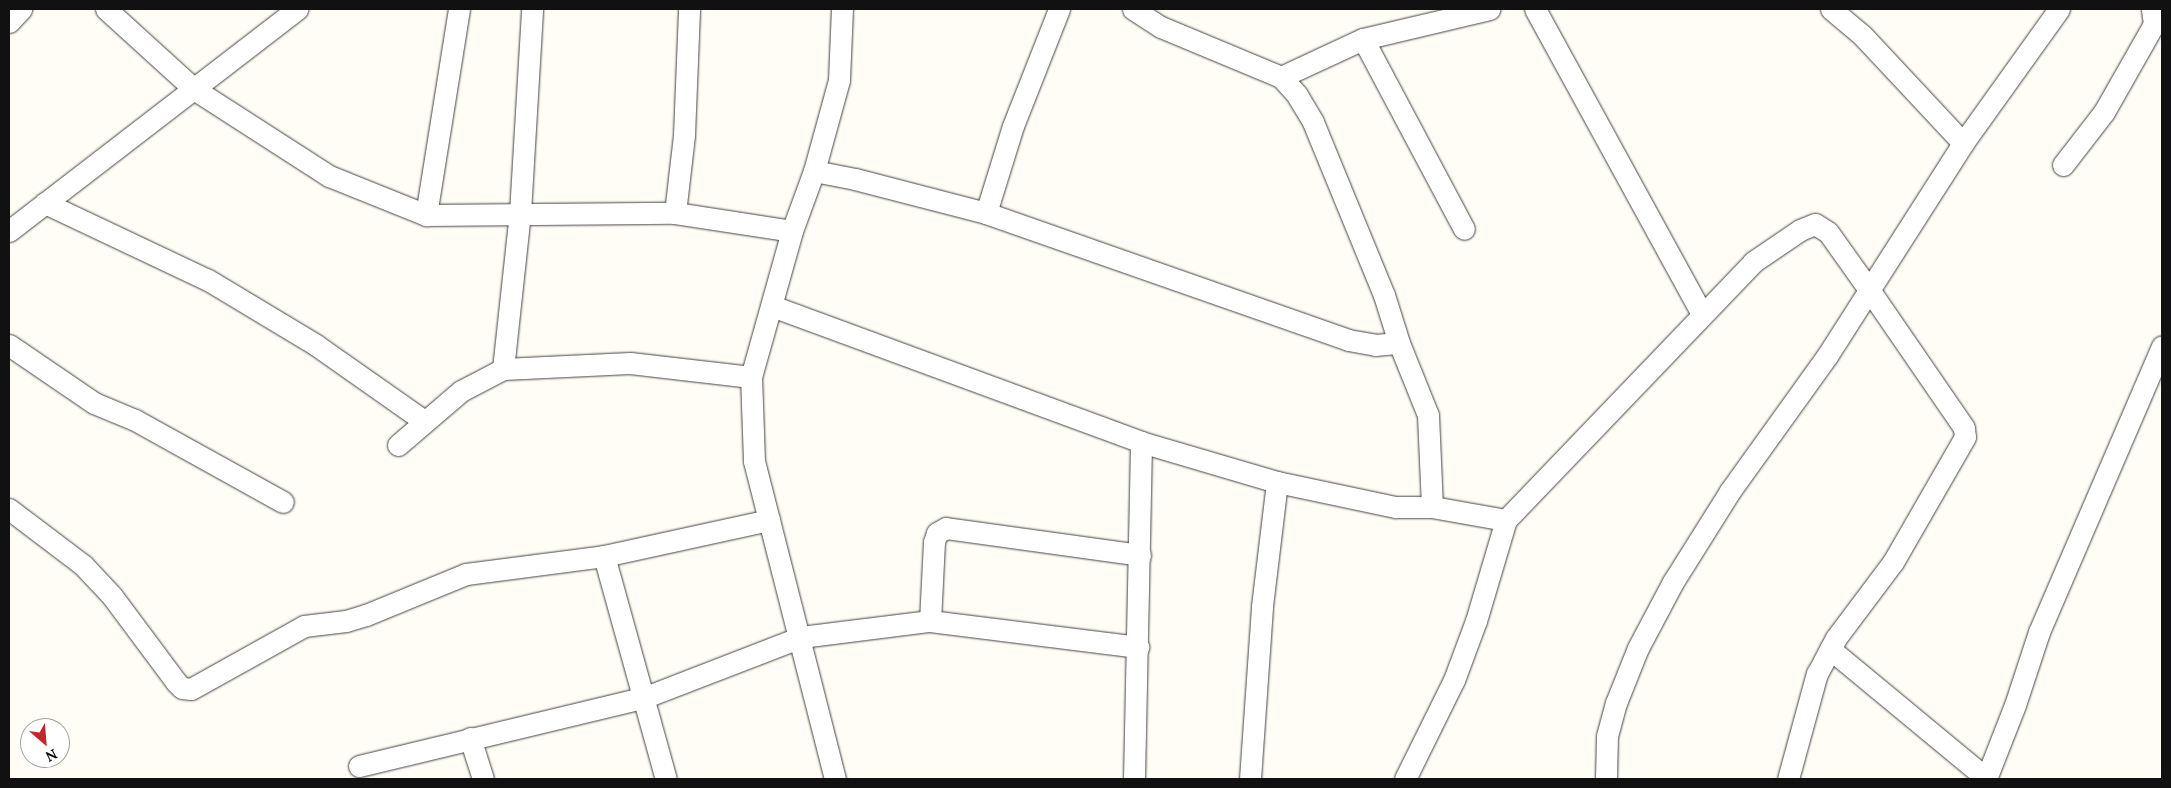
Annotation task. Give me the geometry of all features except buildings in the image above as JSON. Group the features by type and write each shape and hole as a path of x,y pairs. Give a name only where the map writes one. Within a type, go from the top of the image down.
{"street":[{"path":"9,22 21,9"},
{"path":"106,9 194,88 344,184 426,215 675,213 792,232"},
{"path":"9,231 297,9"},
{"path":"426,215 459,9"},
{"path":"503,369 520,213 532,9"},
{"path":"675,213 684,135 689,9"},
{"path":"835,779 801,637 754,461 751,377 792,232 814,171 839,80 842,9"},
{"path":"986,213 1013,126 1059,9"},
{"path":"1133,9 1161,28 1281,77 1313,122 1384,295 1399,343 1428,414 1432,507"},
{"path":"1281,77 1363,40 1490,9"},
{"path":"1535,9 1702,314"},
{"path":"1831,9 1862,35 1963,143"},
{"path":"1606,779 1607,736 1616,703 1638,648 1730,491 1827,356 1963,143 2059,9"},
{"path":"2063,165 2104,112 2154,24 2152,9"},
{"path":"1363,40 1464,229"},
{"path":"814,171 855,178 986,213 1348,340 1375,345 1399,343"},
{"path":"45,203 208,280 316,345 424,421"},
{"path":"1405,779 1454,680 1476,621 1506,520 1658,364 1702,314 1753,262 1800,230 1815,224 1828,232 1870,291 1964,428 1965,437 1893,562 1830,649 1809,694 1805,724 1788,779"},
{"path":"772,306 1141,442 1277,482 1396,507 1432,507 1506,520"},
{"path":"9,345 94,404 135,420 283,502"},
{"path":"1830,649 1986,779 2015,706 2039,632 2162,346"},
{"path":"398,445 460,391 503,369 630,363 751,377"},
{"path":"1134,779 1141,442"},
{"path":"1250,779 1262,606 1277,482"},
{"path":"9,509 83,565 112,596 182,688 191,689 304,626 359,617 466,574 604,556 769,520"},
{"path":"930,621 934,542 937,532 946,528 1140,555"},
{"path":"604,556 666,779"},
{"path":"359,766 643,698 801,637 930,621 1138,647"},
{"path":"470,738 482,779"}]}
